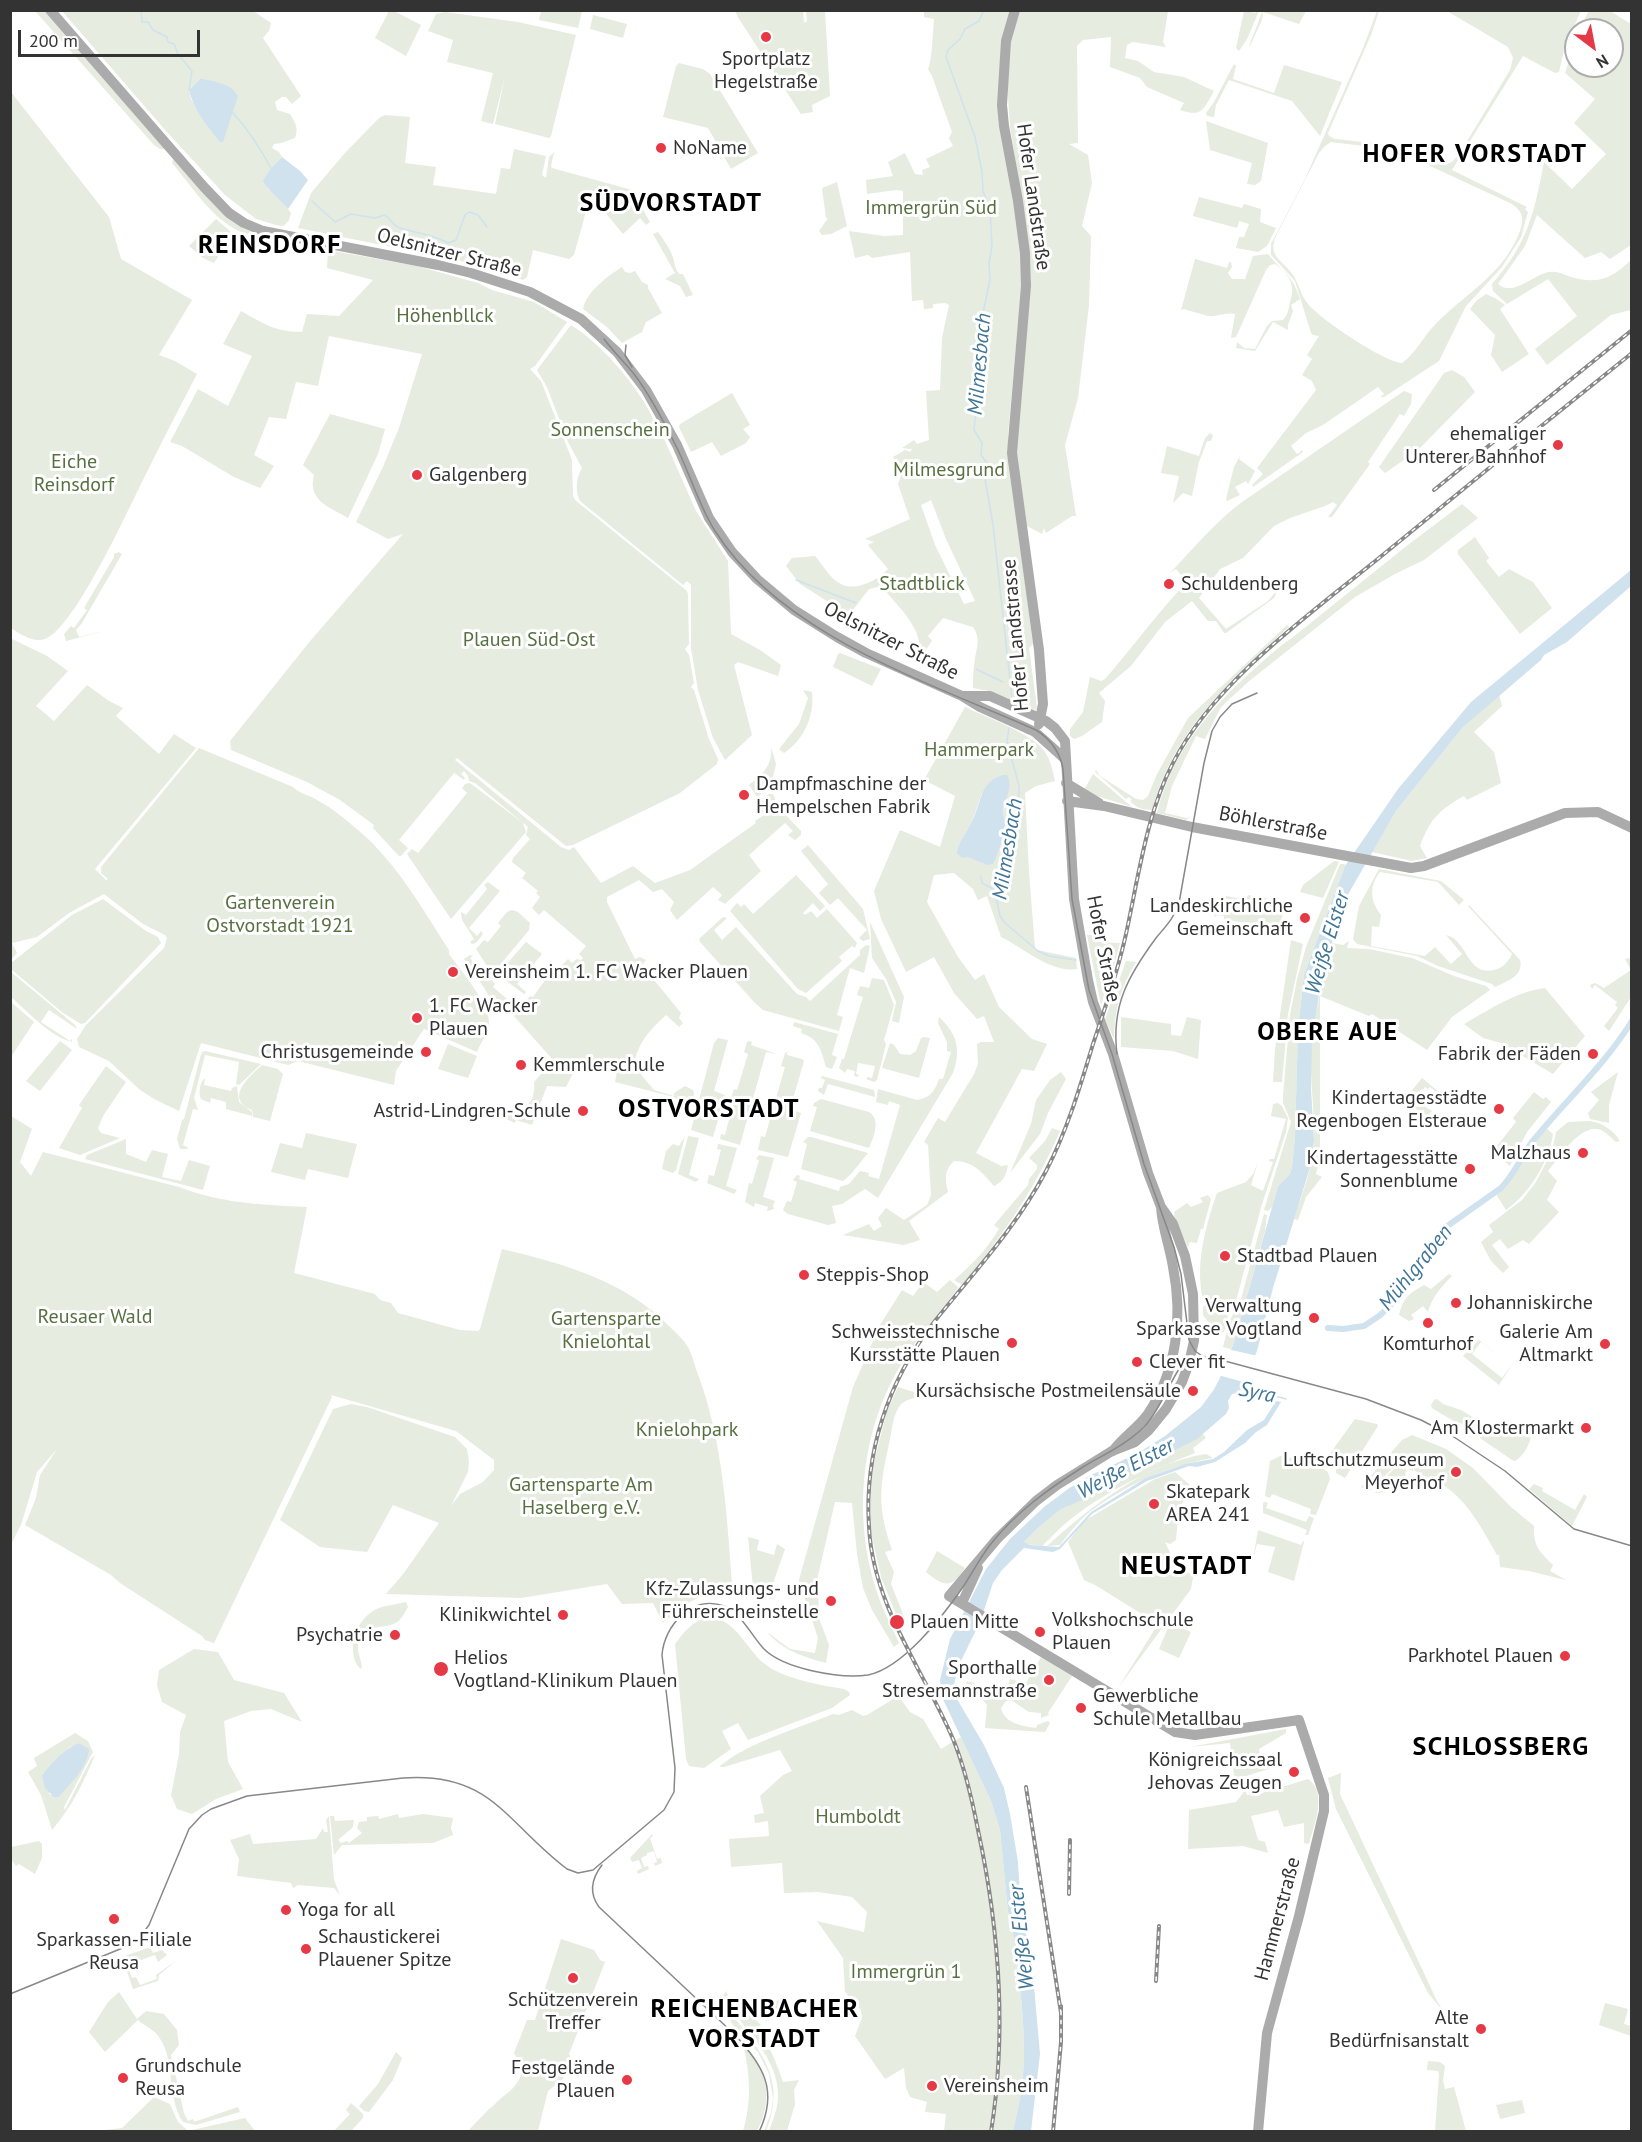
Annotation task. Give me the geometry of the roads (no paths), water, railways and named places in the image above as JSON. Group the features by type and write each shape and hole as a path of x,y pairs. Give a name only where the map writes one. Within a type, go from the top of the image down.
{"main road":[{"name":"Oelsnitzer Straße","path":"50,10 204,187 229,213 253,227 471,273 530,292 580,319 616,352 646,390 677,446 713,524 732,552 757,579 794,610 866,653 1035,732"},
{"name":"Hofer Landstraße","path":"1015,10 1006,41 1002,105 1023,233 1026,286 1012,453 1037,633 1043,704 1041,719"},
{"name":"Oelsnitzer Straße","path":"962,696 990,696 1041,719"},
{"name":"Hofer Landstrasse","path":"1035,732 1041,719"},
{"name":"Hofer Straße","path":"1041,719 1055,728 1062,736 1066,746 1066,783 1074,899 1090,990 1113,1054 1142,1154 1161,1207 1175,1279 1178,1328 1171,1366 1162,1389 1142,1422 1112,1451"},
{"path":"1035,732 1048,741 1065,759"},
{"name":"Böhlerstraße","path":"1066,783 1104,806"},
{"name":"Böhlerstraße","path":"1067,801 1104,806 1169,823 1411,868 1436,862 1565,813 1598,812 1632,828"},
{"name":"Hofer Straße","path":"1112,1451 1135,1442 1148,1431 1166,1409 1185,1376 1194,1341 1191,1279 1180,1241 1170,1219 1161,1207"},
{"path":"982,1558 964,1604 950,1596 982,1558 1008,1528 1036,1501 1057,1485 1112,1451"},
{"name":"Hammerstraße","path":"964,1604 1175,1732 1195,1735 1299,1720 1324,1795 1324,1811 1268,2033 1258,2132"}],"water":[{"path":"201,78 227,86 238,96 223,142 220,142 206,124 191,97 189,90"},
{"path":"282,157 308,180 288,209 263,181"},
{"name":"Weiße Elster","path":"1631,570 1631,586 1567,642 1544,655 1463,727 1396,811 1346,898 1319,995 1312,1038 1311,1088 1314,1140 1312,1161 1273,1288 1257,1351 1240,1392 1232,1394 1228,1401 1229,1408 1226,1414 1197,1439 1061,1509 1024,1542 1030,1545 1059,1547 1091,1512 1146,1478 1185,1464 1213,1459 1224,1452 1247,1430 1264,1420 1276,1401 1281,1402 1267,1425 1245,1443 1215,1462 1197,1467 1189,1466 1147,1481 1092,1514 1060,1549 1053,1552 1024,1548 1002,1570 993,1583 980,1622 958,1667 954,1685 957,1699 984,1745 1004,1788 1018,1862 1020,1895 1034,1986 1040,2054 1031,2131 1013,2131 1021,2093 1024,2063 1018,1968 1011,1918 1008,1912 1000,1830 991,1801 942,1697 940,1680 950,1639 986,1569 1010,1539 1044,1507 1068,1489 1087,1477 1138,1453 1165,1436 1201,1407 1213,1391 1234,1342 1278,1186 1290,1174 1292,1167 1298,1029 1304,975 1345,866 1398,789 1471,702"},
{"path":"1007,775 1009,780 1003,813 1005,827 993,864 987,865 967,857 962,858 957,853 958,848 974,817 983,792 990,782"},
{"path":"79,1743 89,1749 88,1756 78,1775 59,1797 54,1797 45,1788 42,1776 59,1756"}],"waterway":[{"path":"141,10 142,22 148,22 153,30 167,37 168,42 174,44 178,54 192,71 189,90"},
{"name":"Milmesbach","path":"984,10 979,21 965,29 960,39 948,50 946,57 975,137 983,191 990,210 992,246 989,263 990,280 980,327 984,349 974,430 982,443 981,455 987,463 984,473 993,525 1012,698"},
{"path":"233,113 254,139 271,168"},
{"path":"312,201 335,222 351,214 375,218 385,215 398,227 448,243 456,240 465,215 469,212 478,215 487,227"},
{"path":"796,580 856,603"},
{"path":"976,669 1003,682"},
{"name":"Milmesbach","path":"1009,728 1007,741 1019,794 1009,856 997,902 1000,916 1038,951 1049,956 1076,960"},
{"path":"981,876 982,883 993,889 996,901"},
{"name":"Mühlgraben","path":"1328,1328 1343,1329 1364,1326 1389,1307 1425,1261 1446,1227 1506,1183 1532,1142 1597,1068 1632,1021"},
{"name":"Syra","path":"1241,1387 1286,1399"}],"tram line":[{"path":"604,339 634,374 656,408 715,531 744,568 778,600 860,652 905,674 1036,730 1051,742 1060,757 1063,769 1072,899 1089,990 1112,1054 1144,1164 1174,1247 1181,1274 1189,1340 1195,1351 1205,1358"},
{"path":"626,345 625,355 632,367"},
{"path":"1117,1054 1117,1021 1124,992 1137,965 1172,917 1179,903 1204,763 1212,731 1220,717 1232,704 1257,693"},
{"path":"10,1994 125,1947 140,1937 149,1925 189,1829 211,1809 247,1796 403,1778 433,1778 458,1783 496,1804 567,1869 578,1873 593,1870 664,1810 674,1792 675,1768 662,1655 668,1633 682,1615 701,1605 712,1603 724,1606 741,1619 764,1649 785,1662 828,1674 856,1676 868,1675 881,1670 908,1652 933,1626 963,1587 986,1550 1010,1522 1057,1484 1123,1444 1144,1427 1154,1414 1179,1369 1185,1362 1197,1357 1210,1357 1366,1399 1421,1420 1454,1437 1505,1471 1574,1529 1632,1546"},
{"path":"602,1865 596,1875 592,1891 599,1907 734,2034 753,2056 765,2079 768,2091 765,2117 759,2132"}],"railway":[{"path":"1434,490 1632,330"},
{"path":"991,2132 999,2056 998,1980 991,1904 976,1818 961,1761 941,1713 889,1610 873,1556 868,1499 875,1445 882,1419 892,1393 918,1345 1008,1231 1054,1156 1073,1109 1115,976 1156,803 1173,763 1191,733 1238,677 1294,626 1632,353"},
{"path":"1026,1787 1061,2013"},
{"path":"1069,1894 1070,1840"},
{"path":"1156,1981 1159,1926"},
{"path":"1053,2132 1061,2042 1061,2006"}],"place":[{"name":"Sportplatz Hegelstraße","path":"766,37"},
{"name":"NoName","path":"661,148"},
{"name":"ehemaliger Unterer Bahnhof","path":"1558,445"},
{"name":"Galgenberg","path":"417,475"},
{"name":"Schuldenberg","path":"1169,584"},
{"name":"Dampfmaschine der Hempelschen Fabrik","path":"744,795"},
{"name":"Landeskirchliche Gemeinschaft","path":"1305,918"},
{"name":"Vereinsheim 1. FC Wacker Plauen","path":"453,972"},
{"name":"1. FC Wacker Plauen","path":"417,1018"},
{"name":"Christusgemeinde","path":"426,1052"},
{"name":"Fabrik der Fäden","path":"1593,1054"},
{"name":"Kemmlerschule","path":"521,1065"},
{"name":"Kindertagesstädte Regenbogen Elsteraue","path":"1499,1109"},
{"name":"Astrid-Lindgren-Schule","path":"583,1111"},
{"name":"Malzhaus","path":"1583,1153"},
{"name":"Kindertagesstätte Sonnenblume","path":"1470,1169"},
{"name":"Stadtbad Plauen","path":"1225,1256"},
{"name":"Steppis-Shop","path":"804,1275"},
{"name":"Johanniskirche","path":"1456,1303"},
{"name":"Verwaltung Sparkasse Vogtland","path":"1314,1318"},
{"name":"Komturhof","path":"1428,1323"},
{"name":"Schweisstechnische Kursstätte Plauen","path":"1012,1343"},
{"name":"Galerie Am Altmarkt","path":"1605,1344"},
{"name":"Clever fit","path":"1137,1362"},
{"name":"Kursächsische Postmeilensäule","path":"1193,1391"},
{"name":"Am Klostermarkt","path":"1586,1428"},
{"name":"Luftschutzmuseum Meyerhof","path":"1456,1472"},
{"name":"Skatepark AREA 241","path":"1154,1504"},
{"name":"Kfz-Zulassungs- und Führerscheinstelle","path":"831,1601"},
{"name":"Klinikwichtel","path":"563,1615"},
{"name":"Plauen Mitte","path":"897,1622"},
{"name":"Volkshochschule Plauen","path":"1040,1632"},
{"name":"Psychatrie","path":"395,1635"},
{"name":"Parkhotel Plauen","path":"1565,1656"},
{"name":"Helios Vogtland-Klinikum Plauen","path":"441,1669"},
{"name":"Sporthalle Stresemannstraße","path":"1049,1680"},
{"name":"Gewerbliche Schule Metallbau","path":"1081,1708"},
{"name":"Königreichssaal Jehovas Zeugen","path":"1294,1772"},
{"name":"Yoga for all","path":"286,1910"},
{"name":"Sparkassen-Filiale Reusa","path":"114,1919"},
{"name":"Schaustickerei Plauener Spitze","path":"306,1949"},
{"name":"Schützenverein Treffer","path":"573,1978"},
{"name":"Alte Bedürfnisanstalt","path":"1481,2029"},
{"name":"Grundschule Reusa","path":"123,2078"},
{"name":"Festgelände Plauen","path":"627,2080"},
{"name":"Vereinsheim","path":"932,2086"}],"district":[{"name":"HOFER VORSTADT","path":"1475,155"},
{"name":"SÜDVORSTADT","path":"671,204"},
{"name":"REINSDORF","path":"270,246"},
{"name":"OBERE AUE","path":"1328,1033"},
{"name":"OSTVORSTADT","path":"709,1110"},
{"name":"NEUSTADT","path":"1187,1567"},
{"name":"SCHLOSSBERG","path":"1501,1748"},
{"name":"REICHENBACHER VORSTADT","path":"755,2025"}],"park label":[{"name":"Immergrün Süd","path":"931,208"},
{"name":"Höhenbllck","path":"445,316"},
{"name":"Sonnenschein","path":"610,430"},
{"name":"Milmesgrund","path":"949,470"},
{"name":"Eiche Reinsdorf","path":"74,474"},
{"name":"Stadtblick","path":"922,584"},
{"name":"Plauen Süd-Ost","path":"529,640"},
{"name":"Hammerpark","path":"979,750"},
{"name":"Gartenverein Ostvorstadt 1921","path":"280,914"},
{"name":"Reusaer Wald","path":"95,1317"},
{"name":"Gartensparte Knielohtal","path":"606,1330"},
{"name":"Knielohpark","path":"687,1430"},
{"name":"Gartensparte Am Haselberg e.V.","path":"581,1496"},
{"name":"Humboldt","path":"858,1817"},
{"name":"Immergrün 1","path":"906,1972"}]}
